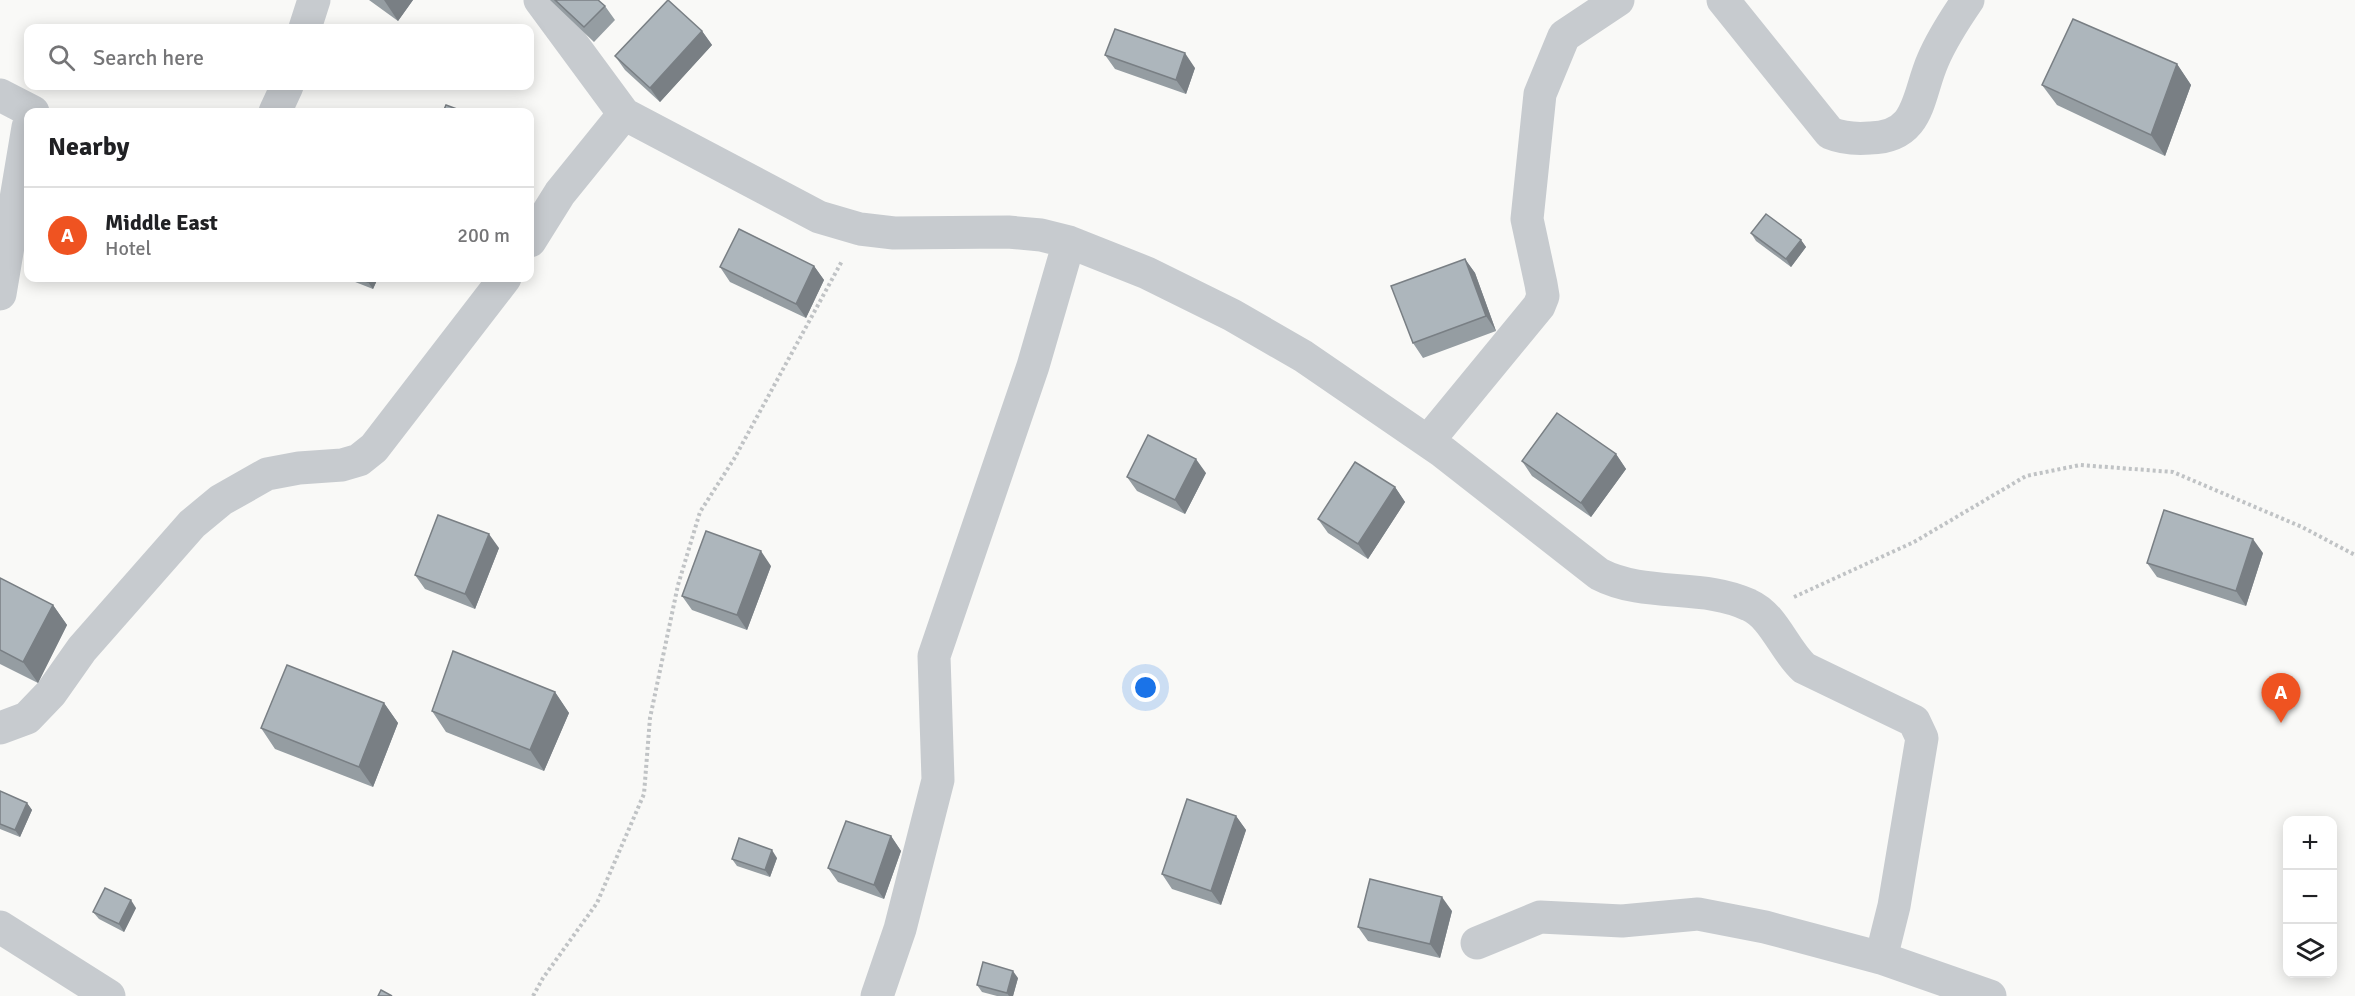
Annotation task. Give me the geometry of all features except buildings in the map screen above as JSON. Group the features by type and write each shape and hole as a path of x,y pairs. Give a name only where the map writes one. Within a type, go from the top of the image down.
{"street":[{"path":"306,24 314,0"},
{"path":"540,0 624,114 819,217 860,229 894,233 1008,232 1069,242 1147,273 1232,315 1303,356 1428,441 1609,579 1715,596 1749,605 1760,612 1794,659 1804,668 1914,721 1922,738 1894,906 1881,958"},
{"path":"1428,441 1539,306 1542,290 1527,208 1540,94 1564,36 1618,0"},
{"path":"1724,0 1830,133 1839,137 1866,139 1882,138 1897,133 1911,120 1933,61 1968,0"},
{"path":"278,108 285,90"},
{"path":"0,95 24,111"},
{"path":"534,235 560,193 624,114"},
{"path":"0,294 24,156"},
{"path":"877,996 900,929 938,780 934,656 1029,377 1069,242"},
{"path":"0,728 27,718 51,693 82,649 192,524 221,500 267,474 299,468 342,465 359,460 374,448 502,282"},
{"path":"1477,943 1540,917 1622,921 1698,914 1765,927 1881,958 1990,996"},
{"path":"0,927 109,996"}],"path":[{"path":"533,996 543,978 597,903 644,794 650,718 678,585 700,512 734,459 860,229"},
{"path":"1760,612 1914,542 2026,476 2080,465 2173,472 2302,527 2355,555"}],"place":[{"name":"Middle East","path":"2281,723"}]}
